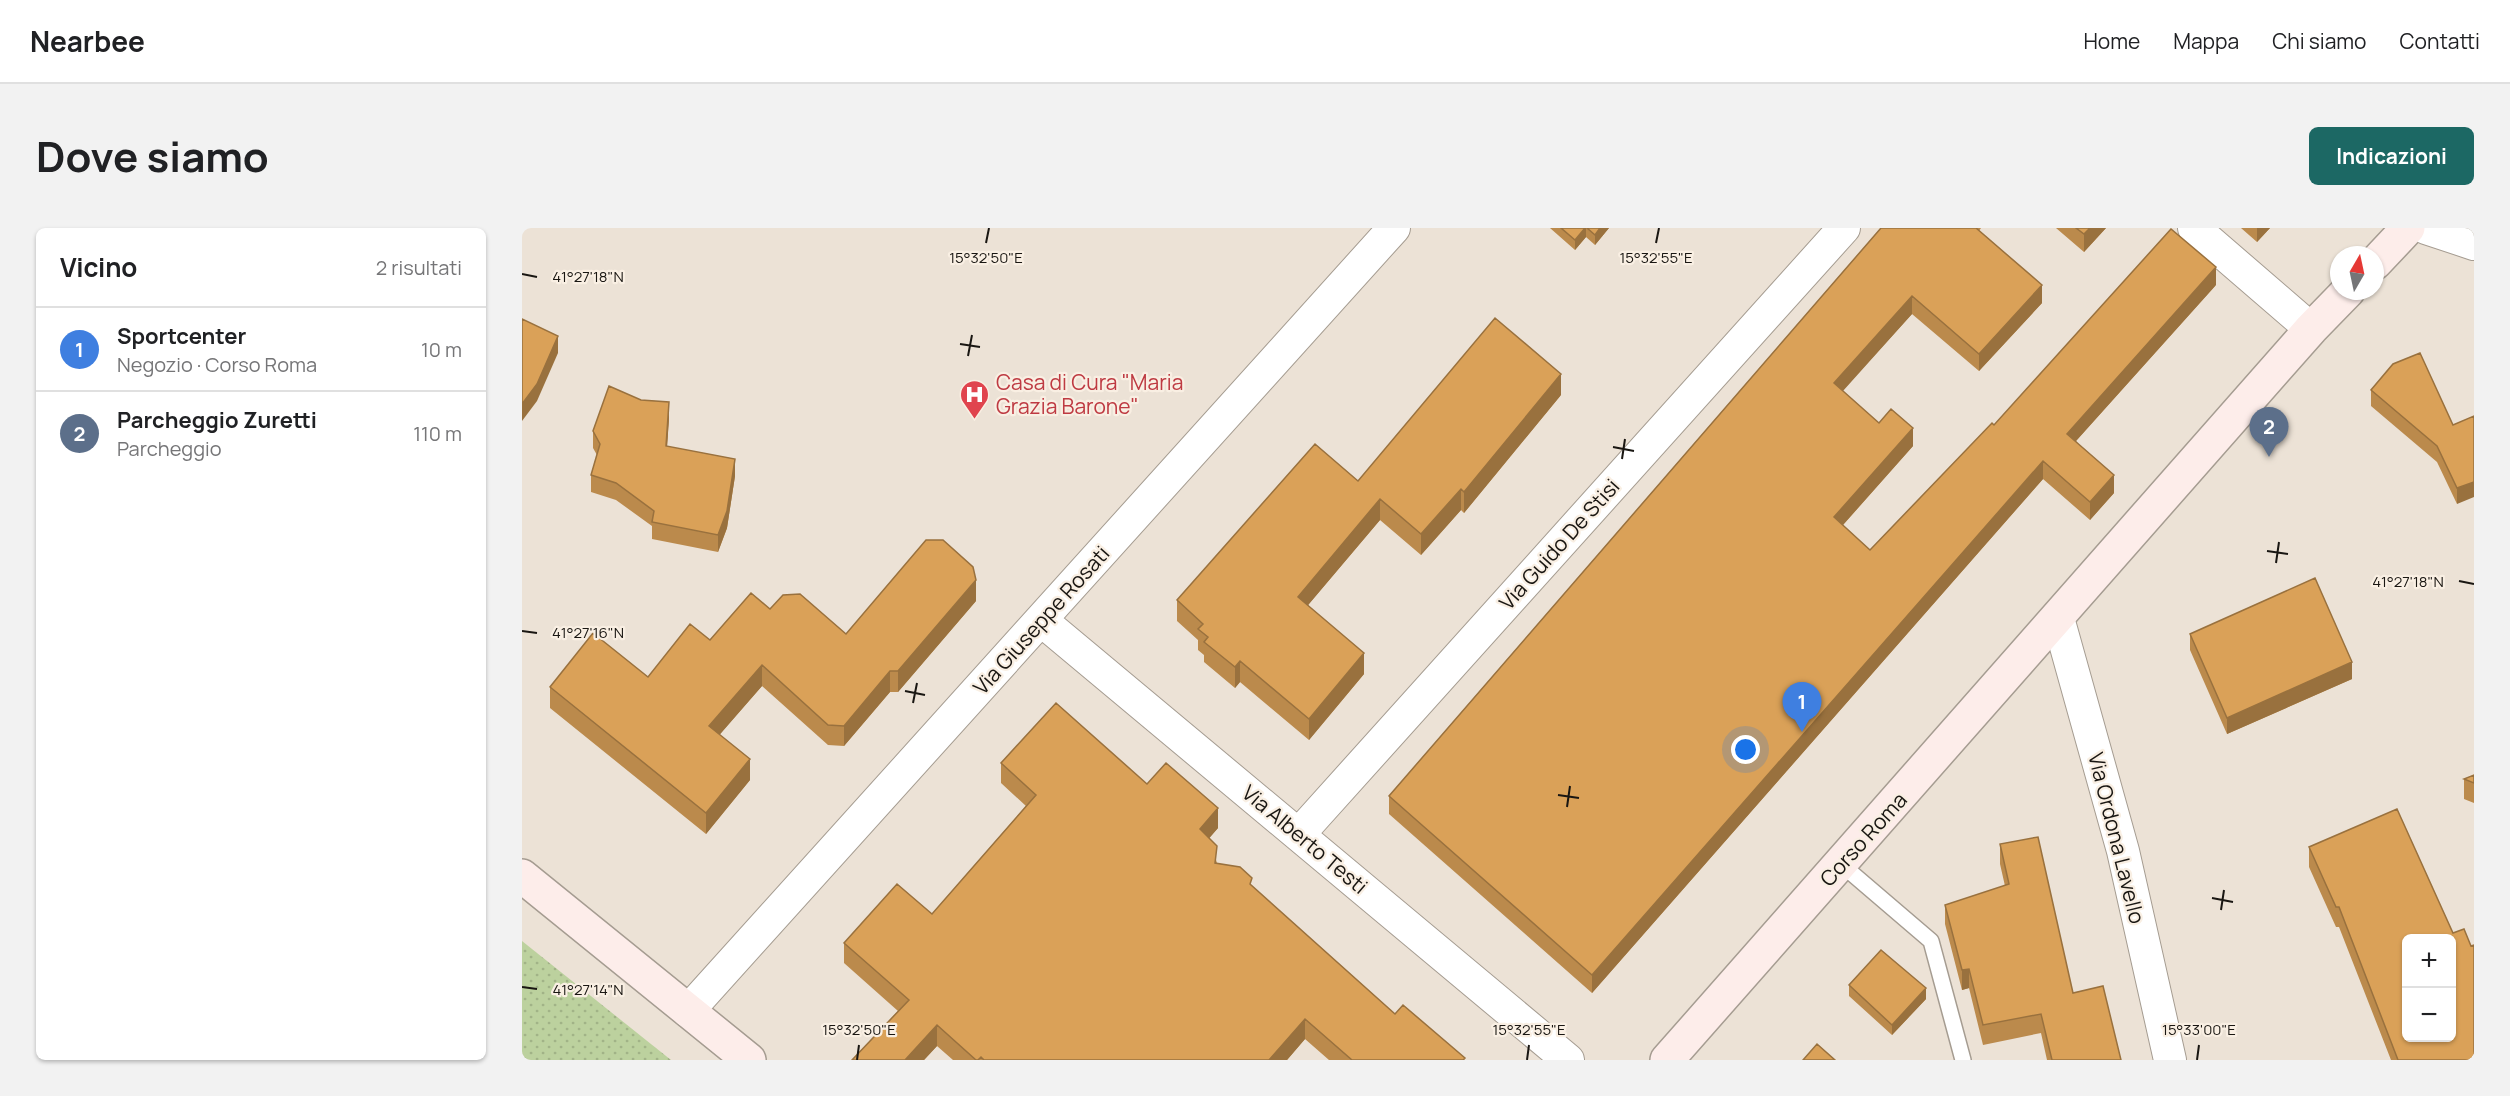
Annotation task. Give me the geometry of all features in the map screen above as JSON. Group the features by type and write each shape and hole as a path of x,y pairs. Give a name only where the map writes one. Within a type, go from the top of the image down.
{"street":[{"name":"Via Giuseppe Rosati","path":"688,1011 1394,228"},
{"name":"Via Guido De Stisi","path":"1299,834 1844,228"},
{"path":"2194,228 2311,329"},
{"path":"2384,253 2408,228"},
{"path":"2426,228 2473,242"},
{"name":"Corso Roma","path":"1668,1060 2311,329 2339,300"},
{"name":"Via Ordona Lavello","path":"2058,618 2123,851 2170,1060"},
{"name":"Via Alberto Testi","path":"1041,620 1568,1060"},
{"path":"522,876 749,1060"}],"lane":[{"path":"1841,864 1931,941 1963,1060"}],"green space":[{"path":"522,941 671,1060 522,1060"}],"building":[{"path":"1561,228 1585,228 1575,240"},
{"path":"1587,228 1600,228 1595,235"},
{"path":"1881,228 1976,228 2042,285 1979,354 1912,296 1834,383 1879,423 1891,409 1913,428 1834,517 1870,550 1992,423 1994,425 2171,229 2216,267 2067,434 2114,475 2090,502 2043,461 1592,975 1389,796"},
{"path":"2076,228 2090,228 2084,234"},
{"path":"1495,318 1561,374 1464,492 1461,489 1421,534 1380,499 1298,597 1364,653 1309,719 1240,661 1235,667 1204,642 1208,637 1198,629 1203,624 1177,600 1315,444 1358,481"},
{"path":"522,319 558,336 537,384 522,404"},
{"path":"2420,353 2453,425 2474,416 2474,482 2457,488 2437,446 2371,390 2393,364"},
{"path":"609,386 641,400 669,402 666,446 735,459 727,511 718,535 652,522 654,511 616,483 591,475 600,444 593,431"},
{"path":"926,540 943,540 973,567 976,580 898,671 890,671 844,726 828,725 762,665 709,726 750,759 706,813 550,687 593,633 648,677 690,624 710,640 751,593 770,609 783,595 800,594 846,634"},
{"path":"2315,578 2352,662 2227,718 2190,634"},
{"path":"1056,703 1147,784 1166,763 1218,808 1200,829 1217,846 1215,863 1240,867 1252,878 1250,884 1395,1014 1403,1005 1465,1058 1463,1060 1352,1060 1305,1019 1269,1060 984,1060 981,1057 976,1060 937,1025 905,1060 852,1060 909,1000 844,943 897,884 932,914 1036,795 1001,763"},
{"path":"2474,775 2474,783 2464,779"},
{"path":"2397,809 2453,933 2464,929 2471,946 2474,945 2474,1060 2398,1060 2339,907 2336,907 2309,847"},
{"path":"2038,837 2073,993 2103,986 2121,1060 2052,1060 2041,1014 1983,1025 1969,969 1962,970 1945,905 2009,884 2000,844"},
{"path":"1881,950 1926,988 1892,1025 1849,985"},
{"path":"1817,1044 1835,1060 1803,1060"}],"place":[{"name":"Casa di Cura \"Maria Grazia Barone\"","path":"975,420"},
{"name":"Parcheggio Zuretti","path":"2269,457"},
{"name":"Sportcenter","path":"1802,732"}]}
